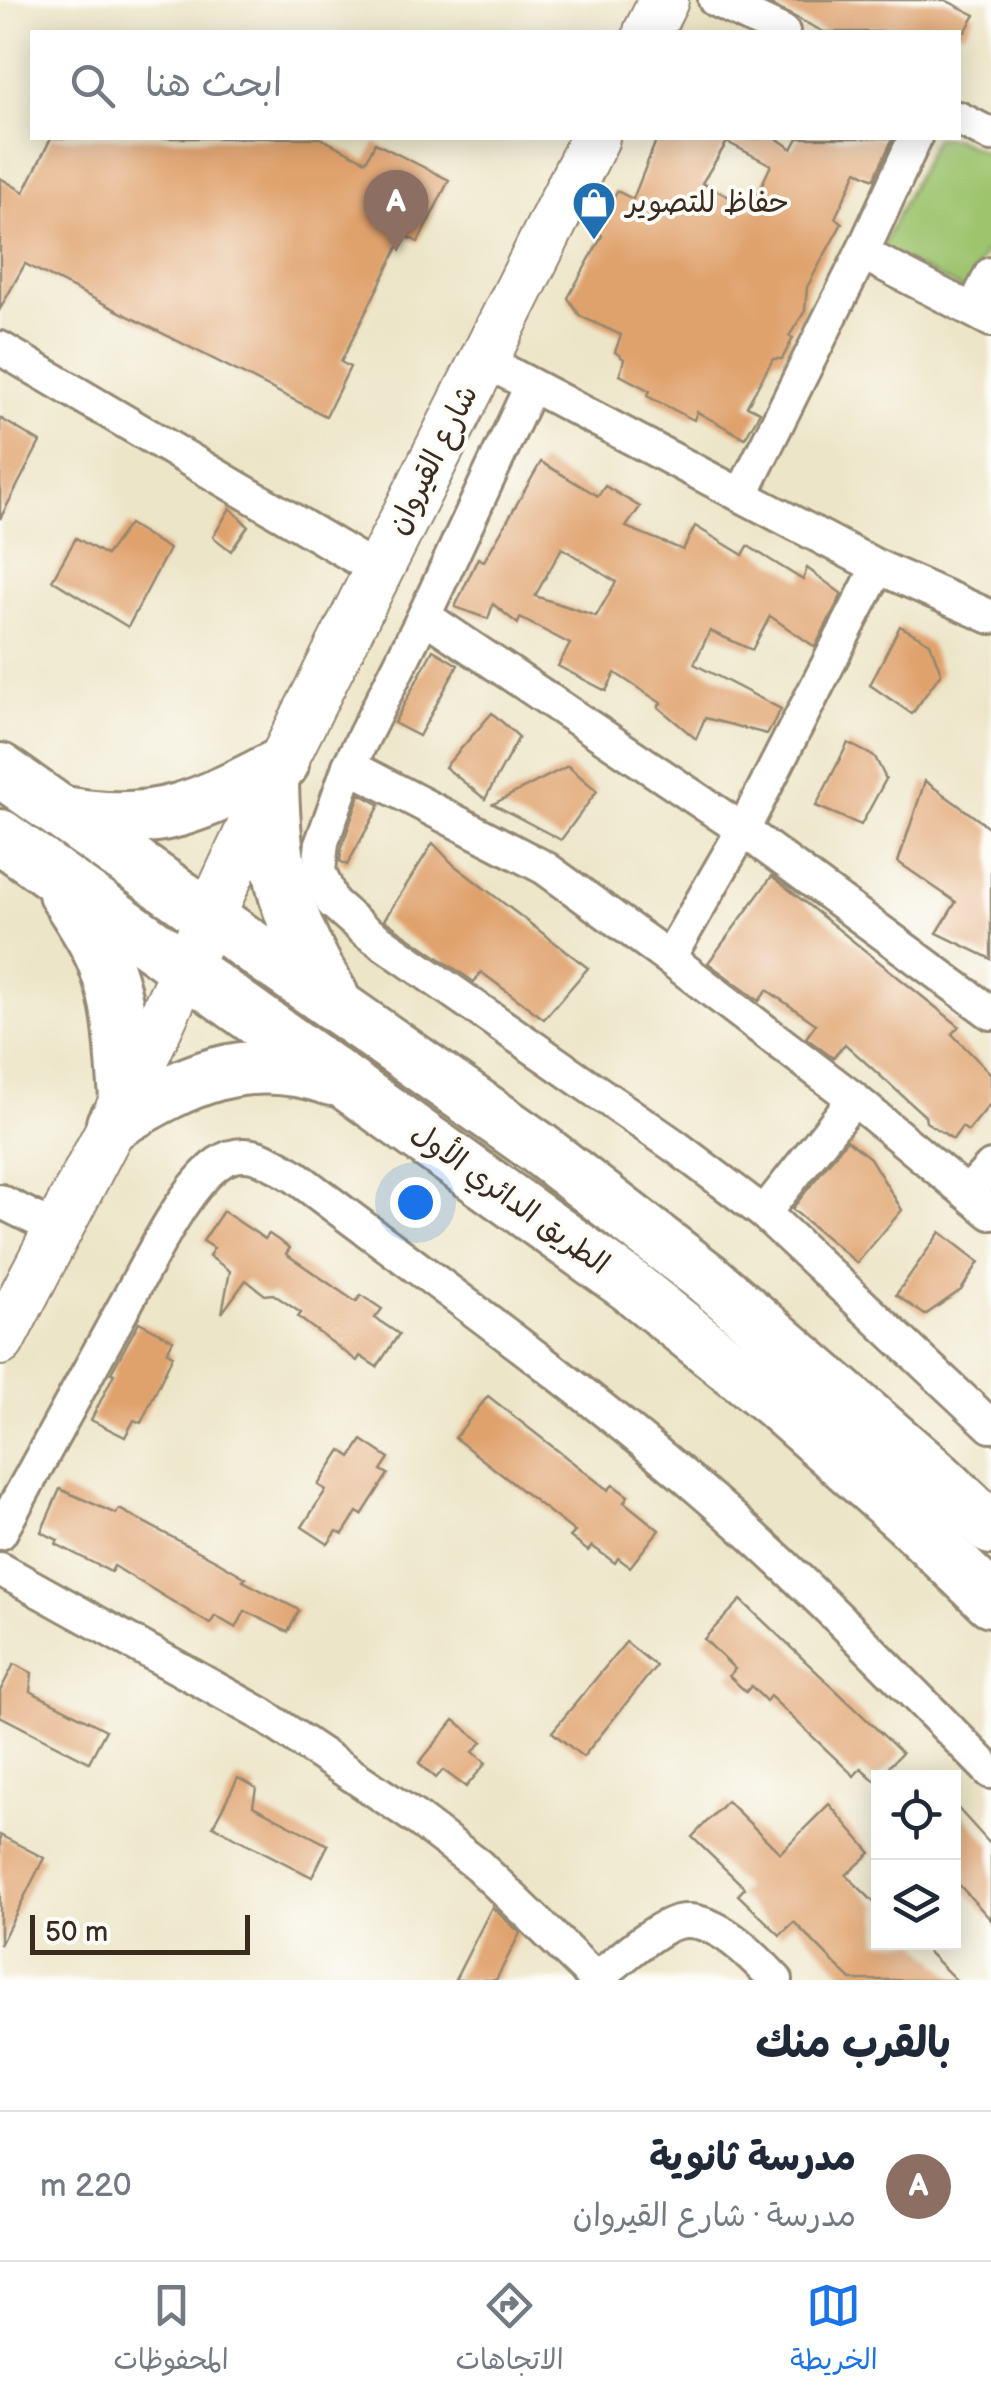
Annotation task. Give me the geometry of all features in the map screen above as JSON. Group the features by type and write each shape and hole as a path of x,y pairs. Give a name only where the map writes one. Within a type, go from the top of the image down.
{"main road":[{"path":"649,30 664,0"},
{"name":"شارع القيروان","path":"0,1340 120,1110 376,570 594,140"},
{"name":"الطريق الدائري الأول","path":"0,770 536,1148 708,1279 991,1528"},
{"path":"58,811 110,818 163,815 277,774 276,861 293,924 340,1010"},
{"name":"الطريق الدائري الأول","path":"0,836 629,1284 776,1403 991,1600"},
{"path":"54,874 97,945 108,972 120,1026 120,1110 224,1071 268,1067 311,1072 352,1086"}],"street":[{"path":"715,0 779,30"},
{"path":"961,120 991,136"},
{"path":"742,494 862,254 913,140"},
{"path":"862,254 982,315 991,274"},
{"path":"0,348 376,570"},
{"path":"484,361 878,567 991,617"},
{"path":"532,386 349,766 322,842 319,871 332,902 364,930 676,1146 764,1213 991,1426"},
{"path":"668,958 743,830 878,567"},
{"path":"424,616 743,830 991,1013"},
{"path":"349,766 546,868 854,1099 979,1203 991,1167"},
{"path":"764,1213 854,1099"},
{"path":"0,1533 153,1254 198,1182 221,1162 241,1155 262,1156 553,1370 698,1488 812,1592 991,1772"},
{"path":"0,1201 58,1230"},
{"path":"0,1569 261,1714 420,1820 478,1865 596,1980 677,1922 699,1922 733,1941 776,1980"}],"green space":[{"path":"934,140 958,140 991,155 991,240 966,291 881,249"}],"building":[{"path":"762,0 945,0 975,15 965,32 820,30"},
{"path":"50,140 324,140 366,161 375,143 449,180 418,242 404,235 341,362 350,367 326,416 25,264 0,309 0,178 24,192"},
{"path":"656,140 779,140 792,149 797,140 892,140 874,179 857,171 835,218 842,223 807,287 805,311 789,336 793,338 782,359 773,359 747,406 760,412 745,438 697,412 694,420 647,396 650,391 620,375 624,359 615,352 621,335 580,316 568,298 602,236 597,228 617,191 633,199","holes":["727,142 771,165 751,208 702,183"]},
{"path":"0,418 40,442 0,519"},
{"path":"541,462 598,496 605,486 640,507 626,527 683,550 695,526 743,555 748,546 803,580 807,568 842,594 815,647 770,616 752,650 710,631 694,664 781,709 767,734 705,718 696,739 658,707 661,703 615,673 606,691 558,666 570,644 520,618 518,624 493,604 488,619 455,607 478,558 484,561","holes":["562,548 616,582 596,616 535,596"]},
{"path":"230,508 248,526 231,551 213,537"},
{"path":"129,524 169,549 128,627 52,580 76,538 106,555"},
{"path":"900,626 930,643 941,673 912,714 870,685"},
{"path":"433,650 458,665 419,736 394,723"},
{"path":"492,713 519,737 485,799 445,767"},
{"path":"848,743 875,757 886,779 861,825 816,806"},
{"path":"568,766 597,791 561,840 493,804"},
{"path":"925,781 991,829 991,959 937,933 956,902 898,862"},
{"path":"360,794 380,805 347,865 340,861 342,846"},
{"path":"433,843 454,865 588,968 544,1019 481,972 474,982 384,920"},
{"path":"772,876 959,1026 952,1034 991,1074 991,1103 968,1131 962,1127 953,1139 926,1122 925,1116 845,1044 833,1058 806,1038 816,1024 767,990 759,1001 708,963"},
{"path":"847,1140 870,1158 902,1210 857,1263 792,1209"},
{"path":"223,1211 265,1239 269,1234 290,1248 286,1254 356,1302 361,1295 382,1309 375,1318 399,1334 377,1367 360,1356 357,1361 298,1317 301,1313 273,1294 265,1295 246,1280 222,1313 230,1271 209,1256 214,1248 203,1241"},
{"path":"940,1232 979,1262 961,1290 925,1315 896,1295"},
{"path":"139,1322 173,1340 167,1352 173,1355 141,1423 134,1420 125,1437 91,1420"},
{"path":"488,1396 608,1490 613,1485 628,1496 624,1502 659,1530 630,1567 618,1558 615,1563 592,1546 588,1551 570,1537 575,1532 455,1438"},
{"path":"362,1440 389,1458 381,1470 388,1474 362,1515 357,1512 343,1534 337,1531 328,1544 302,1527 326,1490 318,1485 341,1450 351,1457"},
{"path":"60,1489 116,1514 119,1509 299,1610 288,1632 245,1611 236,1628 215,1616 210,1624 114,1566 111,1572 56,1544 58,1540 41,1532"},
{"path":"741,1600 902,1753 886,1770 871,1770 871,1777 861,1768 854,1776 770,1696 766,1701 751,1686 746,1692 729,1676 735,1669 704,1639"},
{"path":"626,1642 656,1666 583,1757 552,1732"},
{"path":"14,1664 32,1673 30,1691 106,1730 89,1762 0,1716 0,1691"},
{"path":"454,1720 482,1742 473,1752 486,1763 466,1787 443,1770 436,1778 419,1763"},
{"path":"238,1778 256,1788 253,1806 328,1845 312,1877 213,1826"},
{"path":"727,1801 780,1853 829,1804 871,1853 846,1875 871,1899 871,1950 926,1950 956,1980 851,1980 794,1922 780,1935 738,1895 745,1888 692,1837"},
{"path":"961,1812 991,1845 991,1920 961,1887"},
{"path":"0,1835 44,1858 0,1945"},
{"path":"492,1907 520,1933 496,1980 455,1980"}],"place":[{"name":"حفاظ للتصوير","path":"594,241"},
{"name":"مدرسة ثانوية","path":"396,252"}]}
